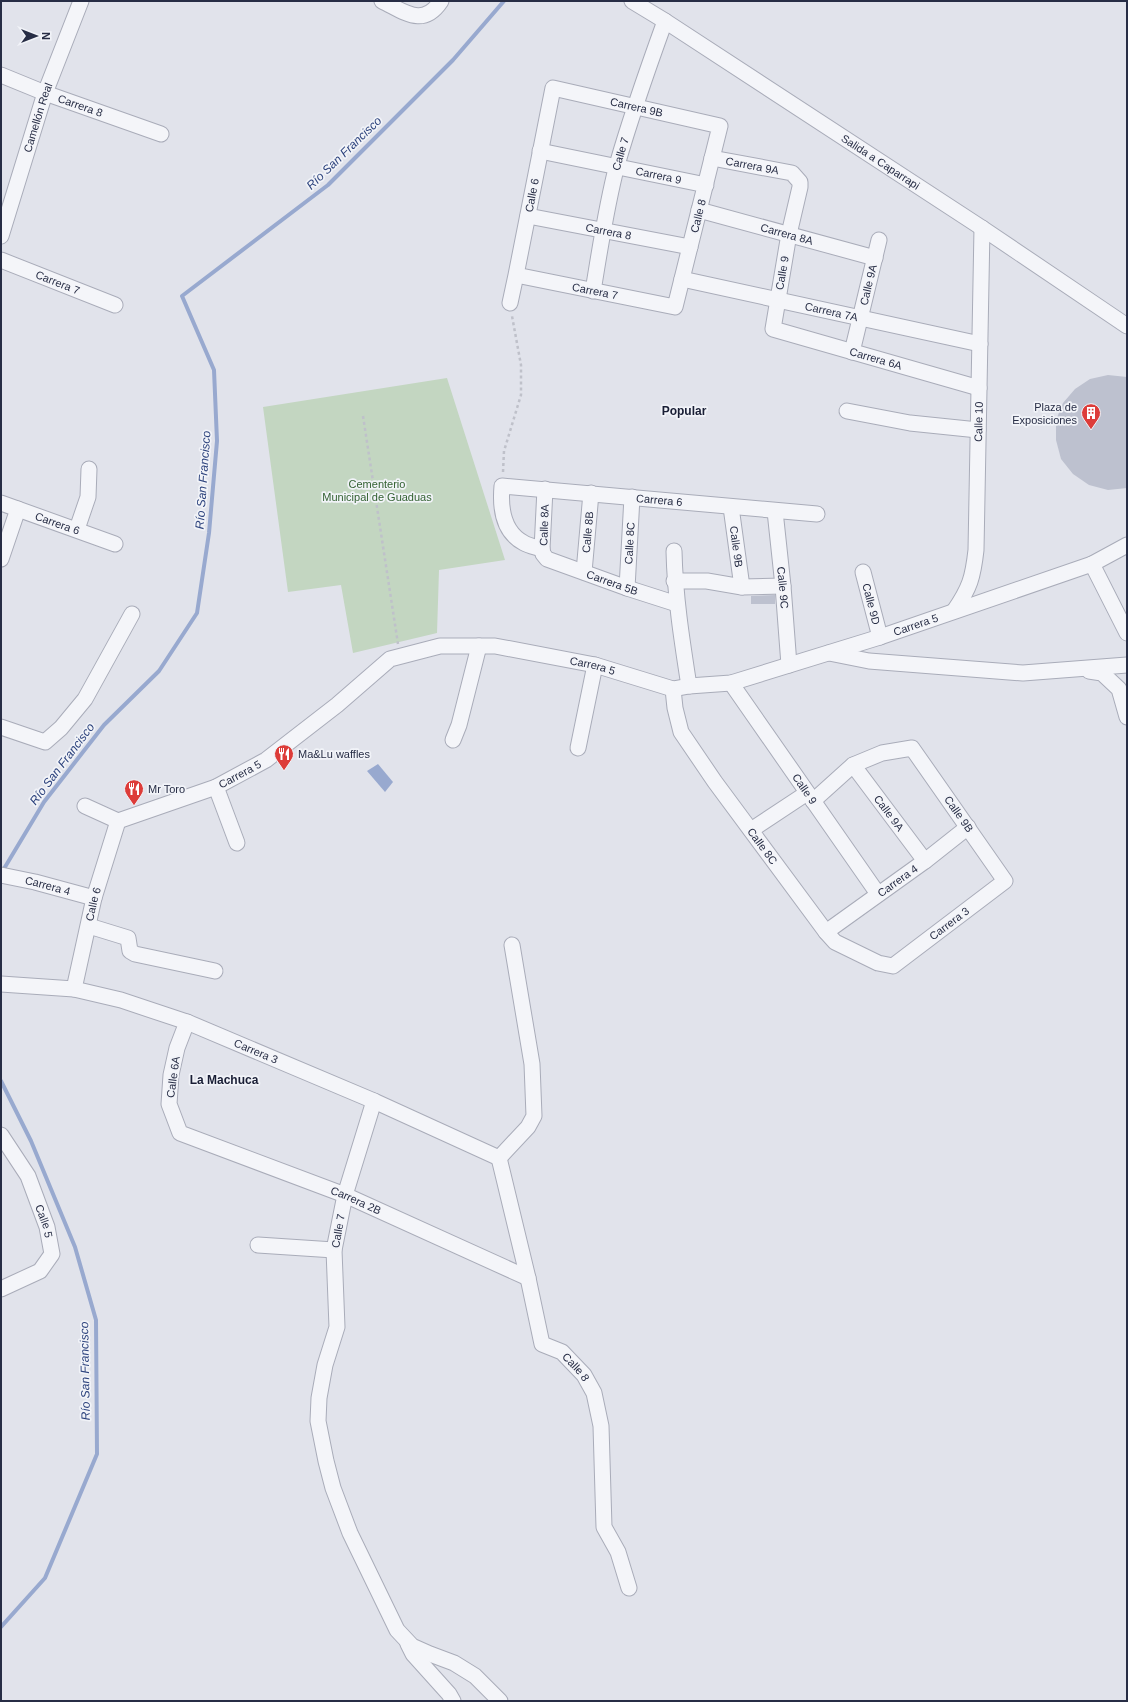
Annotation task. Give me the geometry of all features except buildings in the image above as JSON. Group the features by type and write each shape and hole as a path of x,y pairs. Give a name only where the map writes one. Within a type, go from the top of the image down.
{"street":[{"name":"Camellón Real","path":"1,236 45,93 81,1"},
{"path":"387,2 416,17 426,15 435,9 440,1"},
{"name":"Salida a Caparrapi","path":"632,1 665,20 982,228 1127,326"},
{"name":"Calle 7","path":"593,291 603,231 617,167 634,107 665,20"},
{"name":"Carrera 8","path":"1,75 45,93 161,134"},
{"name":"Carrera 9B","path":"552,88 720,126"},
{"name":"Calle 6","path":"510,303 552,88"},
{"name":"Calle 8","path":"675,307 720,126"},
{"name":"Carrera 9","path":"540,151 706,185"},
{"name":"Carrera 9A","path":"712,158 792,173"},
{"name":"Calle 9","path":"773,329 789,234 800,187 800,182 792,173"},
{"name":"Carrera 8A","path":"699,210 875,258"},
{"name":"Carrera 8","path":"528,216 690,247"},
{"name":"Calle 10","path":"954,611 965,596 973,575 976,550 982,228"},
{"name":"Calle 9A","path":"852,352 879,240"},
{"name":"Carrera 7","path":"1,260 115,305"},
{"name":"Carrera 7","path":"516,275 675,307"},
{"name":"Carrera 7A","path":"682,279 980,344"},
{"name":"Carrera 6A","path":"773,329 979,388"},
{"path":"847,410 910,423 978,430"},
{"path":"77,530 88,497 89,469"},
{"path":"502,486 500,503 504,519 513,535 525,544 545,554"},
{"name":"Carrera 6","path":"502,486 817,514"},
{"name":"Calle 8A","path":"545,489 545,554"},
{"name":"Calle 8B","path":"584,572 591,493"},
{"name":"Calle 8C","path":"627,588 632,497"},
{"name":"Carrera 6","path":"1,502 115,544"},
{"name":"Calle 9B","path":"731,507 742,587"},
{"path":"1,558 18,509"},
{"name":"Calle 9C","path":"774,511 783,586 789,665"},
{"name":"Carrera 5","path":"118,820 216,787 266,760 337,705 390,659 400,656 440,646 494,646 595,665 674,689 689,686 731,683 880,637 1092,564 1127,545"},
{"path":"674,552 674,581 689,686"},
{"name":"Carrera 5B","path":"545,554 584,572 677,604"},
{"path":"1092,564 1127,633"},
{"name":"Calle 9D","path":"863,572 880,637"},
{"path":"674,581 707,581 742,587 783,586"},
{"path":"1,727 45,742 61,728 85,700 132,614"},
{"path":"453,740 459,725 479,646"},
{"path":"828,653 868,662 1023,673 1127,665"},
{"path":"578,748 595,665"},
{"path":"1078,669 1102,673 1119,689 1127,717"},
{"name":"Calle 9","path":"731,683 878,894"},
{"name":"Calle 8C","path":"674,689 675,708 681,732 826,932 835,942 878,963 893,966"},
{"name":"Calle 9B","path":"853,765 882,753 912,748 1005,881"},
{"path":"751,830 810,797 853,765"},
{"name":"Calle 9A","path":"853,765 925,861"},
{"path":"216,787 236,843"},
{"path":"85,806 118,820"},
{"name":"Calle 6","path":"74,989 94,898 118,820"},
{"name":"Carrera 4","path":"826,932 925,861 968,827"},
{"name":"Carrera 4","path":"1,875 35,882 94,898"},
{"name":"Carrera 3","path":"893,966 1005,881"},
{"path":"89,926 128,938 130,951 135,954 215,971"},
{"path":"499,1158 528,1127 534,1116 532,1064 512,945"},
{"name":"Carrera 3","path":"5,984 74,989 121,1000 187,1022 374,1100 499,1158"},
{"name":"Calle 6A","path":"180,1133 169,1104 177,1048 187,1022"},
{"name":"Calle 7","path":"374,1100 345,1195 334,1250 337,1327 325,1365 319,1398 318,1421 333,1488 350,1533 397,1630 405,1637"},
{"name":"Carrera 2B","path":"180,1133 345,1195 528,1278"},
{"name":"Calle 5","path":"1,1136 28,1176 47,1227 52,1254 40,1271 1,1289"},
{"name":"Calle 8","path":"499,1158 528,1278 542,1344 562,1352 584,1375 594,1392 601,1426 604,1527 618,1552 628,1588"},
{"path":"258,1245 334,1250"},
{"path":"405,1637 413,1654 449,1694 453,1701"},
{"path":"405,1637 412,1646 454,1663 475,1676 500,1701"}],"path":[{"path":"502,486 504,451 521,395 521,365 510,303"},
{"path":"363,416 400,656"}],"green space":[{"name":"Cementerio Municipal de Guaduas","path":"447,378 505,560 439,570 437,633 353,653 341,585 288,592 263,407"}],"water":[{"path":"378,764 393,782 385,792 367,771"}],"waterway":[{"name":"Río San Francisco","path":"2,872 44,802 104,725 159,671 197,613 209,533 217,441 214,370 182,296 328,185 453,60 504,1"},
{"name":"Río San Francisco","path":"1,1081 31,1141 75,1247 96,1320 97,1454 45,1578 1,1627"}],"place":[{"name":"Plaza de Exposiciones","path":"1091,430"},
{"name":"Ma&Lu waffles","path":"284,771"},
{"name":"Mr Toro","path":"134,806"}],"district":[{"name":"Popular","path":"684,411"},
{"name":"La Machuca","path":"224,1080"}]}
